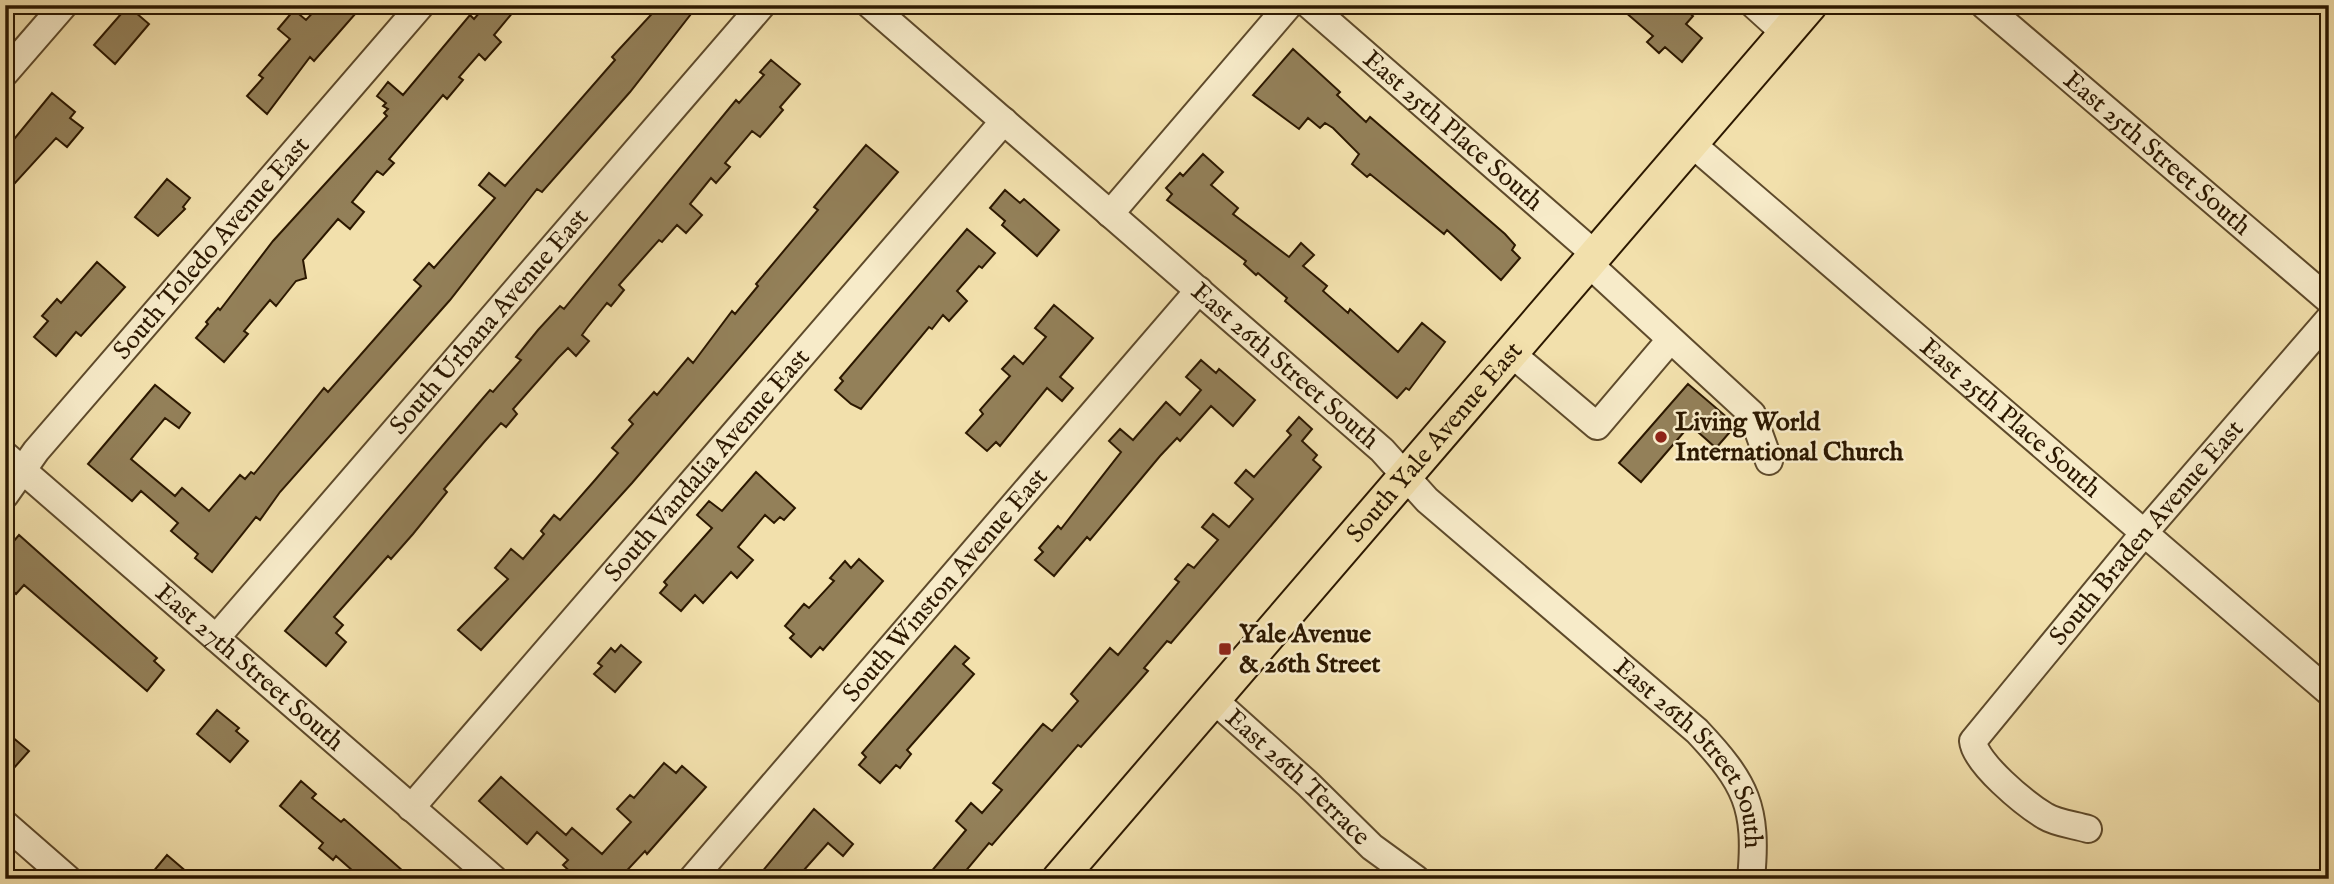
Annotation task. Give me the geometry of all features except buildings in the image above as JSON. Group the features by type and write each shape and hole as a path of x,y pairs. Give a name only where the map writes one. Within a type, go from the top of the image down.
{"main road":[{"name":"South Yale Avenue East","path":"1059,879 1810,5"}],"street":[{"path":"5,73 64,5"},
{"name":"South Toledo Avenue East","path":"5,495 14,462 36,451 421,5"},
{"name":"South Urbana Avenue East","path":"216,638 762,5"},
{"name":"East 26th Street South","path":"870,5 1382,450 1427,500 1698,731 1723,758 1743,788 1752,816 1754,846 1751,879"},
{"path":"1110,214 1289,5"},
{"name":"East 25th Place South","path":"1309,5 1593,260 1670,340 1752,414 1769,461"},
{"path":"1754,5 1786,34"},
{"name":"East 25th Street South","path":"1984,5 2329,300"},
{"name":"South Vandalia Avenue East","path":"411,808 1004,121"},
{"name":"East 25th Place South","path":"1692,144 2329,692"},
{"name":"South Winston Avenue East","path":"692,879 1199,290"},
{"name":"South Braden Avenue East","path":"2088,829 2046,817 1982,762 1974,750 1973,741 2144,533 2329,319"},
{"path":"1511,354 1597,426 1670,340"},
{"name":"East 27th Street South","path":"14,462 494,879"},
{"name":"East 26th Terrace","path":"1214,700 1308,784 1372,847 1416,879"},
{"path":"5,824 68,879"}],"place":[{"name":"Living World International Church","path":"1661,437"},
{"name":"Yale Avenue & 26th Street","path":"1225,649"}]}
